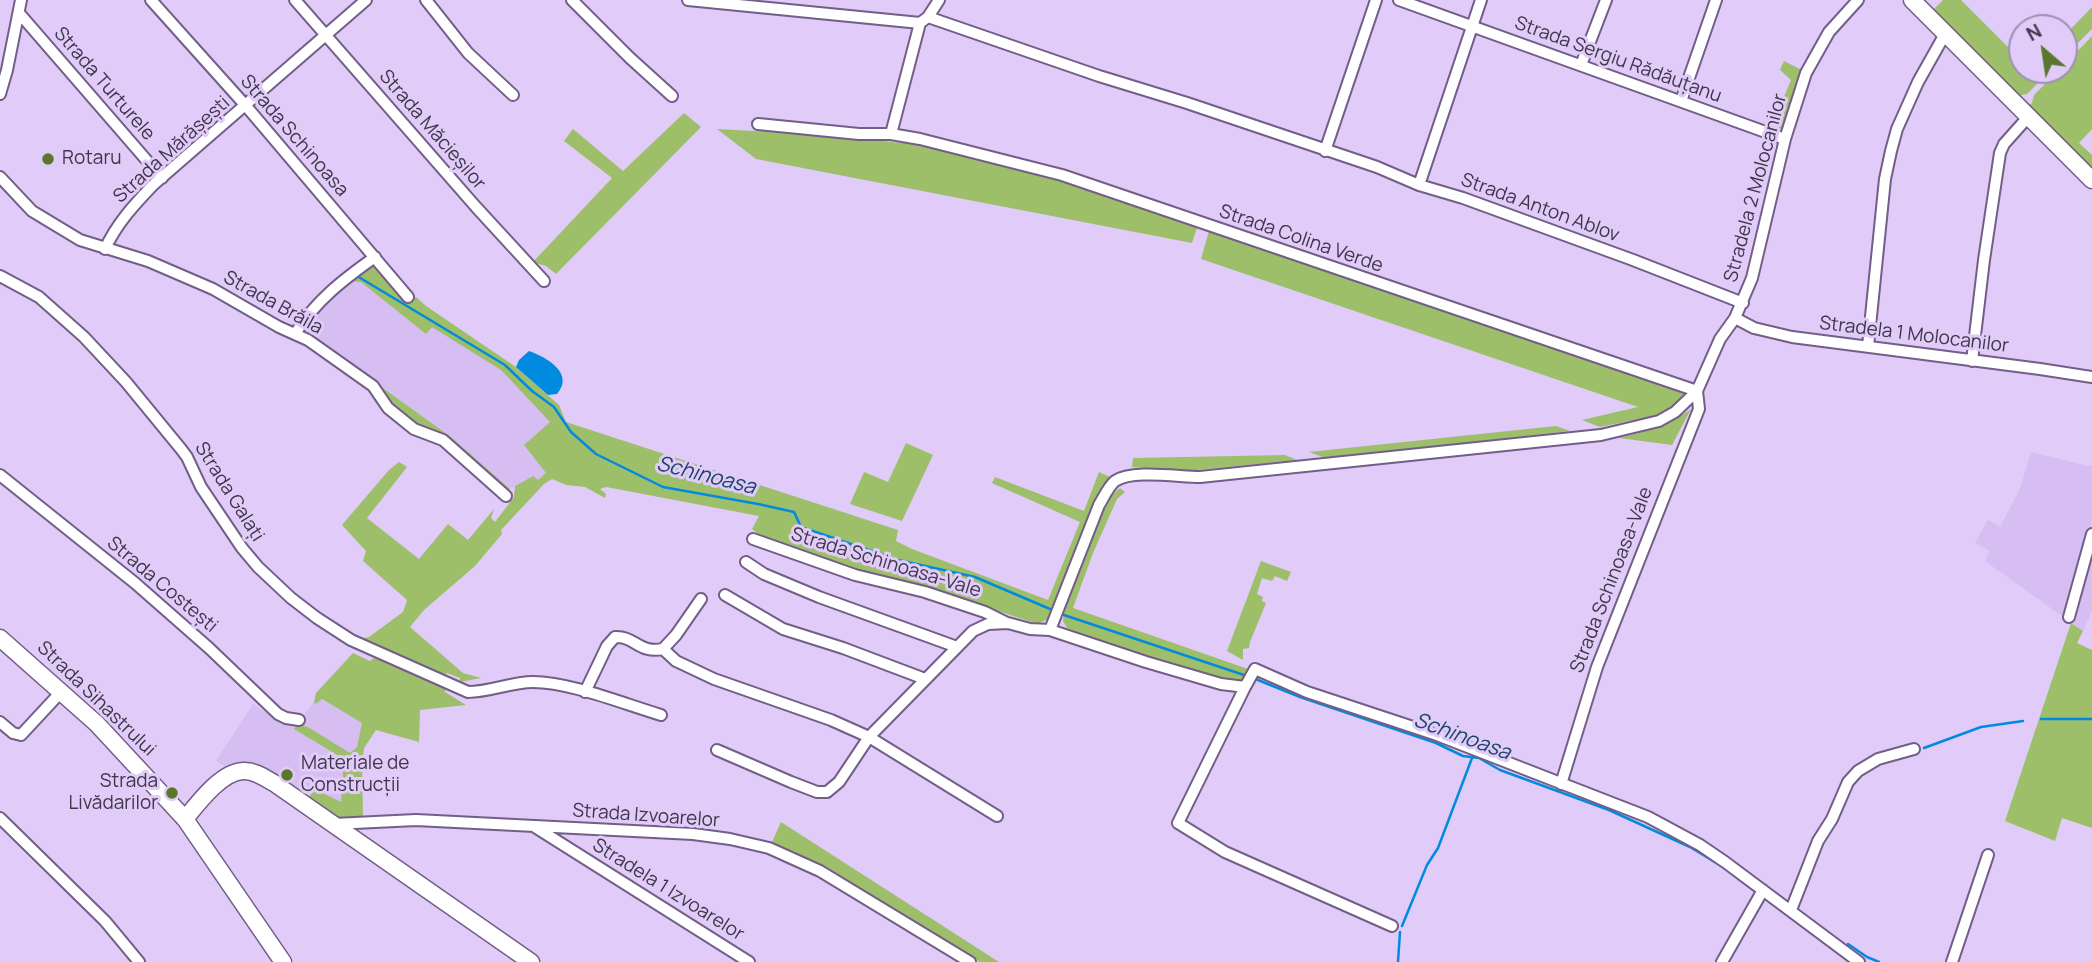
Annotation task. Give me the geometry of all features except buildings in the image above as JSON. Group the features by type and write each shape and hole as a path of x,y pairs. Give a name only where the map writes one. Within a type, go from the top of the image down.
{"street":[{"path":"0,94 21,0"},
{"name":"Strada Schinoasa","path":"151,0 246,106 408,297"},
{"name":"Strada Măcieșilor","path":"295,0 544,281"},
{"name":"Strada Mărășești","path":"105,249 113,230 122,218 162,178 366,0"},
{"path":"426,0 468,53 513,95"},
{"path":"572,0 672,96"},
{"name":"Strada Anton Ablov","path":"688,0 924,20 1377,167 1419,185 1463,198 1743,303"},
{"path":"891,134 924,20 939,0"},
{"path":"1325,151 1376,0"},
{"name":"Strada Sergiu Rădăuțanu","path":"1399,0 1785,139"},
{"path":"1419,185 1481,0"},
{"path":"1581,65 1606,0"},
{"path":"1681,101 1716,0"},
{"name":"Stradela 2 Molocanilor","path":"1697,391 1720,339 1743,303 1752,278 1785,139 1806,73 1829,32 1857,0"},
{"path":"1912,0 2092,180"},
{"name":"Strada Turturele","path":"19,13 162,178"},
{"path":"1867,346 1885,179 1891,151 1919,82 1945,34"},
{"path":"1972,361 1985,247 2000,153 2004,144 2029,116"},
{"name":"Strada Colina Verde","path":"758,124 859,134 891,134 946,145 1062,175 1697,391"},
{"name":"Strada Brăila","path":"0,177 32,211 80,240 148,261 213,289 279,327 308,340 366,380 388,408 414,429 443,440 506,496"},
{"path":"295,334 303,320 322,299 375,257"},
{"name":"Strada Galați","path":"0,276 39,297 103,357 181,449 216,511 250,558 272,582 317,618 370,649 468,692 531,682 547,683 661,715"},
{"name":"Stradela 1 Molocanilor","path":"1735,318 1754,328 1792,337 2092,377"},
{"path":"1050,630 1099,505 1109,487 1121,478 1137,475 1200,477 1601,435 1660,421 1675,412 1697,391"},
{"name":"Strada Schinoasa-Vale","path":"1561,784 1597,667 1699,409 1697,391"},
{"name":"Strada Costești","path":"0,475 135,583 278,714 299,720"},
{"path":"2069,617 2092,534"},
{"name":"Strada Schinoasa-Vale","path":"753,539 855,575 925,592 985,612 1008,623 1030,629 1050,630 1221,684 1247,683"},
{"path":"746,562 764,574 819,597 957,647"},
{"path":"725,595 783,629 925,679"},
{"path":"586,692 607,646 615,637 622,636 648,651 663,649 701,599"},
{"name":"Strada Schinoasa-Vale","path":"717,750 788,781 817,792 827,792 839,782 869,737 973,631 988,624 1008,623"},
{"name":"Strada Sihastrului","path":"0,638 97,724 184,819 283,962"},
{"path":"663,649 676,661 714,678 831,720 869,737 996,816"},
{"path":"1392,926 1224,852 1178,823 1255,669 1307,692 1437,736 1647,817 1725,862 1761,894 1791,910 1859,962"},
{"path":"0,722 13,733 21,735 61,692"},
{"path":"1791,910 1818,841 1832,819 1848,782 1858,771 1878,759 1914,749"},
{"path":"184,819 209,791 231,774 244,771 258,774 531,962"},
{"path":"0,818 105,921 139,962"},
{"name":"Strada Izvoarelor","path":"332,825 416,820 693,834 730,839 769,848 820,871 970,962"},
{"name":"Stradela 1 Izvoarelor","path":"533,825 749,962"},
{"path":"1952,962 1988,855"},
{"path":"1722,962 1761,894"}],"shaded area":[{"path":"349,281 361,282 426,333 432,326 501,370 551,422 524,445 547,473 538,480 532,476 510,489 451,437 309,334 307,323"},
{"path":"2031,452 2092,465 2092,611 2083,631 1985,561 1990,551 1975,543 1988,520 2000,527 2020,489"},
{"path":"321,699 363,723 357,747 350,754 308,727 294,728 344,758 341,803 314,789 311,795 256,763 247,761 228,768 216,761 253,704 277,720 297,724 314,702 316,704"}],"green space":[{"path":"1943,0 1961,0 2008,47 2008,84 2037,84 2027,94 2017,96 1932,11"},
{"path":"2092,7 2092,29 2078,43 2078,22"},
{"path":"2092,36 2092,129 2079,143 2092,155 2092,173 2027,107 2045,84 2078,84 2078,50"},
{"path":"1784,61 1804,71 1785,130 1772,128 1791,80 1780,70"},
{"path":"684,113 701,127 556,274 546,266 533,262 612,178 564,141 573,129 623,171"},
{"path":"717,129 847,136 899,143 902,141 1047,176 1197,228 1192,243 756,159"},
{"path":"1209,231 1685,393 1675,404 1659,414 1600,427 1582,420 1638,407 1201,259"},
{"path":"375,264 409,302 416,297 516,367 559,405 566,422 898,530 896,541 912,549 1048,600 1080,522 992,483 995,477 1084,511 1099,472 1110,477 1099,491 1048,619 1038,624 958,598 861,572 762,537 752,529 759,516 606,487 600,489 606,494 605,498 585,487 566,485 552,479 544,484 501,530 502,534 475,566 424,610 410,627 463,673 481,678 460,682 460,678 447,673 445,677 359,639 369,637 403,612 407,600 363,561 366,551 342,525 399,462 407,467 367,518 419,559 448,524 468,540 494,509 491,518 495,522 514,497 515,486 533,476 538,480 546,473 524,445 550,422 501,370 432,327 426,334 361,282 349,281 307,323 338,289 357,274"},
{"path":"376,383 451,437 510,489 506,492 391,406"},
{"path":"1691,409 1672,445 1619,438 1674,420"},
{"path":"1556,426 1570,431 1328,459 1309,452"},
{"path":"906,443 933,455 902,521 850,504 864,472 888,482"},
{"path":"1285,455 1297,460 1187,471 1132,467 1133,458"},
{"path":"1120,488 1125,492 1117,499 1073,608 1248,669 1245,680 1236,683 1123,649 1067,628 1063,621 1065,605 1101,516 1112,495"},
{"path":"1261,561 1291,572 1287,581 1275,576 1272,581 1262,578 1257,594 1263,597 1262,601 1266,603 1249,648 1243,649 1243,660 1227,651"},
{"path":"2071,623 2083,631 2077,643 2092,650 2092,828 2062,818 2055,841 2005,821"},
{"path":"353,653 370,661 378,655 446,686 445,692 466,705 420,710 419,742 376,730 364,748 363,817 337,819 307,801 314,789 341,802 344,759 294,729 297,724 308,727 350,753 357,747 362,723 322,699 316,704 314,702 316,693"},
{"path":"781,822 999,962 980,962 825,866 772,842"}],"water":[{"path":"529,351 543,357 561,373 562,386 557,394 548,395 516,367"}],"waterway":[{"name":"Schinoasa","path":"357,276 505,365 532,391 554,407 571,432 596,454 663,487 794,512 801,527 898,560 975,577 1050,609"},
{"name":"Schinoasa","path":"1064,615 1247,676"},
{"name":"Schinoasa","path":"1253,678 1300,697 1436,743 1463,756 1479,758 1500,770 1609,810 1690,847 1723,867"},
{"path":"2041,719 2092,719"},
{"path":"1924,748 1981,727 2023,721"},
{"path":"1402,926 1427,865 1438,848 1472,758"},
{"name":"Schinoasa","path":"1731,873 1756,892"},
{"name":"Schinoasa","path":"1762,896 1821,940"},
{"path":"1398,962 1400,932"},
{"name":"Schinoasa","path":"1848,944 1879,962"}],"place":[{"name":"Rotaru","path":"48,159"},
{"name":"Materiale de Construcții","path":"287,775"},
{"name":"Strada Livădarilor","path":"172,793"}]}
